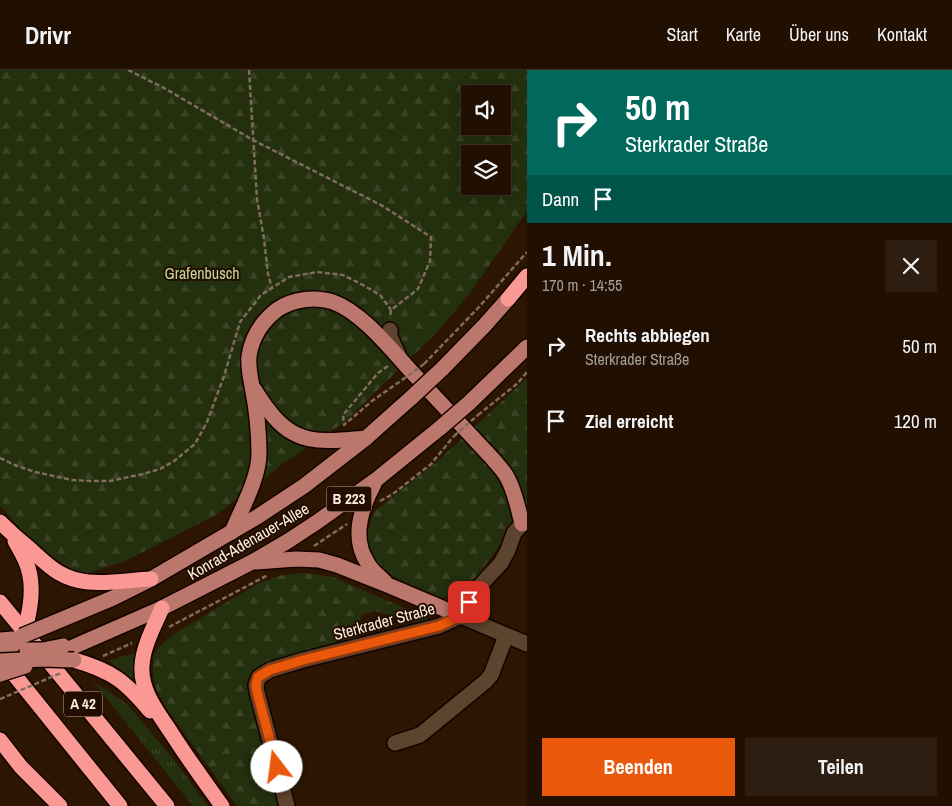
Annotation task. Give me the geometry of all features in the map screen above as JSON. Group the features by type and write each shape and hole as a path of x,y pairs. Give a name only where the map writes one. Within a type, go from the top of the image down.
{"highway":[{"path":"508,299 527,276"},
{"path":"0,522 55,572 86,582 150,579"},
{"path":"11,533 30,573 32,592 29,614"},
{"name":"A 42","path":"0,602 167,806"},
{"path":"162,608 144,654 142,676 146,690 185,754 222,806"},
{"name":"A 42","path":"5,649 120,806"},
{"path":"72,655 118,678 127,685 185,754"},
{"path":"0,740 21,767 60,806"}],"main road":[{"path":"232,532 255,476 259,460 252,386 248,369 254,339 258,329 265,321 290,303 300,300 321,299 341,305 363,321 492,458 507,478 513,490 525,525"},
{"name":"Konrad-Adenauer-Allee","path":"5,649 46,626 113,598 150,579 283,501 366,438 412,397 442,369 508,299"},
{"name":"Konrad-Adenauer-Allee","path":"0,674 44,659 72,655 81,643 162,608 288,542 377,479 440,428 474,409 527,347"},
{"path":"252,386 270,413 288,430 300,436 318,440 366,438"},
{"path":"377,479 366,500 359,525 360,548 373,570 390,586"},
{"path":"252,562 296,559 319,560 390,586 461,616"},
{"path":"5,649 29,614"},
{"path":"5,649 43,650 72,655"},
{"path":"5,649 44,659"}],"street":[{"path":"390,330 390,337 399,358"},
{"name":"Sterkrader Straße","path":"287,806 257,692 257,679 260,675 270,670 408,630 439,626 461,616 475,591 501,563 514,533 525,525"},
{"path":"461,616 527,644"},
{"path":"395,743 420,734 486,681 506,636"}],"path":[{"path":"128,70 164,88 253,140 381,205 431,237 430,261 418,289 391,310"},
{"path":"249,70 256,199 272,288"},
{"path":"399,358 378,373 343,415 344,425 365,407 424,364 480,307 527,252"},
{"path":"0,458 17,466 54,477 91,481 110,481 143,474 160,469 174,461 195,444 207,422 224,376 240,322 261,295 288,277 317,272 343,275 363,285 380,295 391,310 390,330"},
{"path":"454,436 474,409 518,383 527,372"},
{"path":"0,699 72,655 150,636"}],"green space":[{"name":"Grafenbusch","path":"0,70 527,70 527,211 473,289 440,329 346,421 285,462 214,516 123,562 80,575 35,545 0,506"},
{"path":"527,378 527,516 501,543 479,574 461,592 442,598 398,579 375,562 366,536 374,512 439,460"},
{"path":"305,573 333,577 429,619 415,623 375,611 361,615 357,640 264,666 252,672 250,690 281,806 237,806 164,705 157,691 153,675 153,656 158,648 172,635 259,583 282,575"},
{"path":"136,653 134,674 139,685 109,660"},
{"path":"92,680 128,705 174,760 208,806 193,806"}],"route":[{"path":"277,767 257,692 257,679 260,675 303,660 439,626 461,616 469,602"}]}
